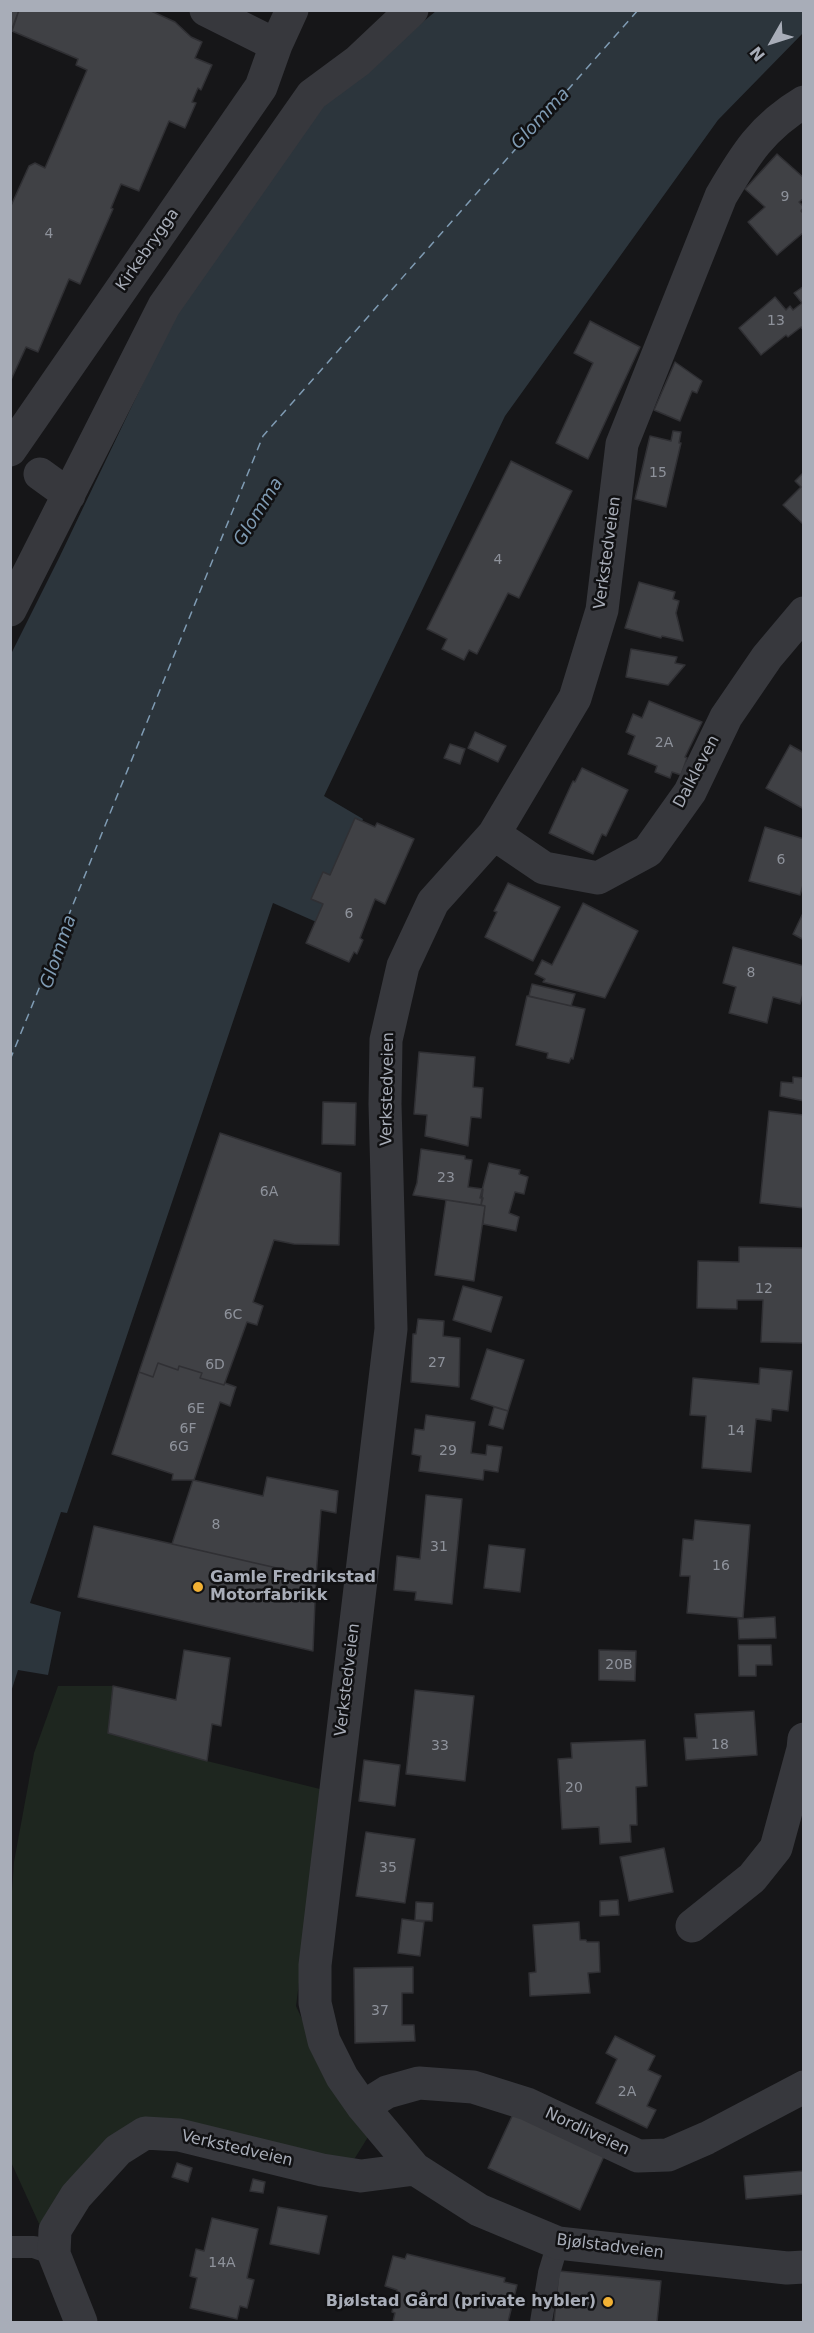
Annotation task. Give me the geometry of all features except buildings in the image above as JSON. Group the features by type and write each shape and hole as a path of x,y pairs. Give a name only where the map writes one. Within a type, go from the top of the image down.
{"street":[{"path":"206,10 276,45"},
{"name":"Kirkebrygga","path":"10,450 261,87 292,10"},
{"path":"10,610 164,306 268,141 312,95 358,61 412,10"},
{"name":"Verkstedveien","path":"315,2003 315,1965 391,1329 385,1104 386,1040 403,966 433,902 494,834 575,698 602,610 622,444 720,196 761,134 786,113 804,102"},
{"path":"40,474 69,495"},
{"name":"Dalkleven","path":"494,834 544,868 598,878 648,851 690,792 726,717 767,657 804,613"},
{"path":"692,1926 752,1878 776,1848 804,1739"},
{"name":"Bjølstadveien","path":"315,2003 324,2041 342,2077 363,2107 415,2169 479,2210 558,2243 787,2268 804,2267"},
{"name":"Nordliveien","path":"363,2107 387,2092 419,2083 473,2087 527,2104 638,2156 668,2156 804,2087"},
{"name":"Verkstedveien","path":"81,2322 54,2254 55,2230 76,2196 118,2151 145,2133 179,2135 322,2170 361,2176 415,2169"}],"lane":[{"path":"541,2322 549,2273 558,2243"},
{"path":"10,2247 34,2247 54,2254"}],"shaded area":[{"path":"58,1686 113,1686 108,1733 207,1761 324,1790 296,2006 328,2075 368,2137 350,2166 152,2117 41,2228 11,2162 11,1906 14,1862 34,1753"}],"water":[{"name":"Glomma","path":"436,11 803,11 803,33 718,120 505,416 324,796 363,819 321,924 273,903 67,1513 61,1512 30,1603 61,1612 48,1675 18,1670 11,1692 11,654 175,316 325,103"}],"ferry route":[{"path":"10,1060 263,436 638,10"}],"place":[{"name":"Gamle Fredrikstad Motorfabrikk","path":"198,1587"},
{"name":"Bjølstad Gård (private hybler)","path":"608,2302"}]}
